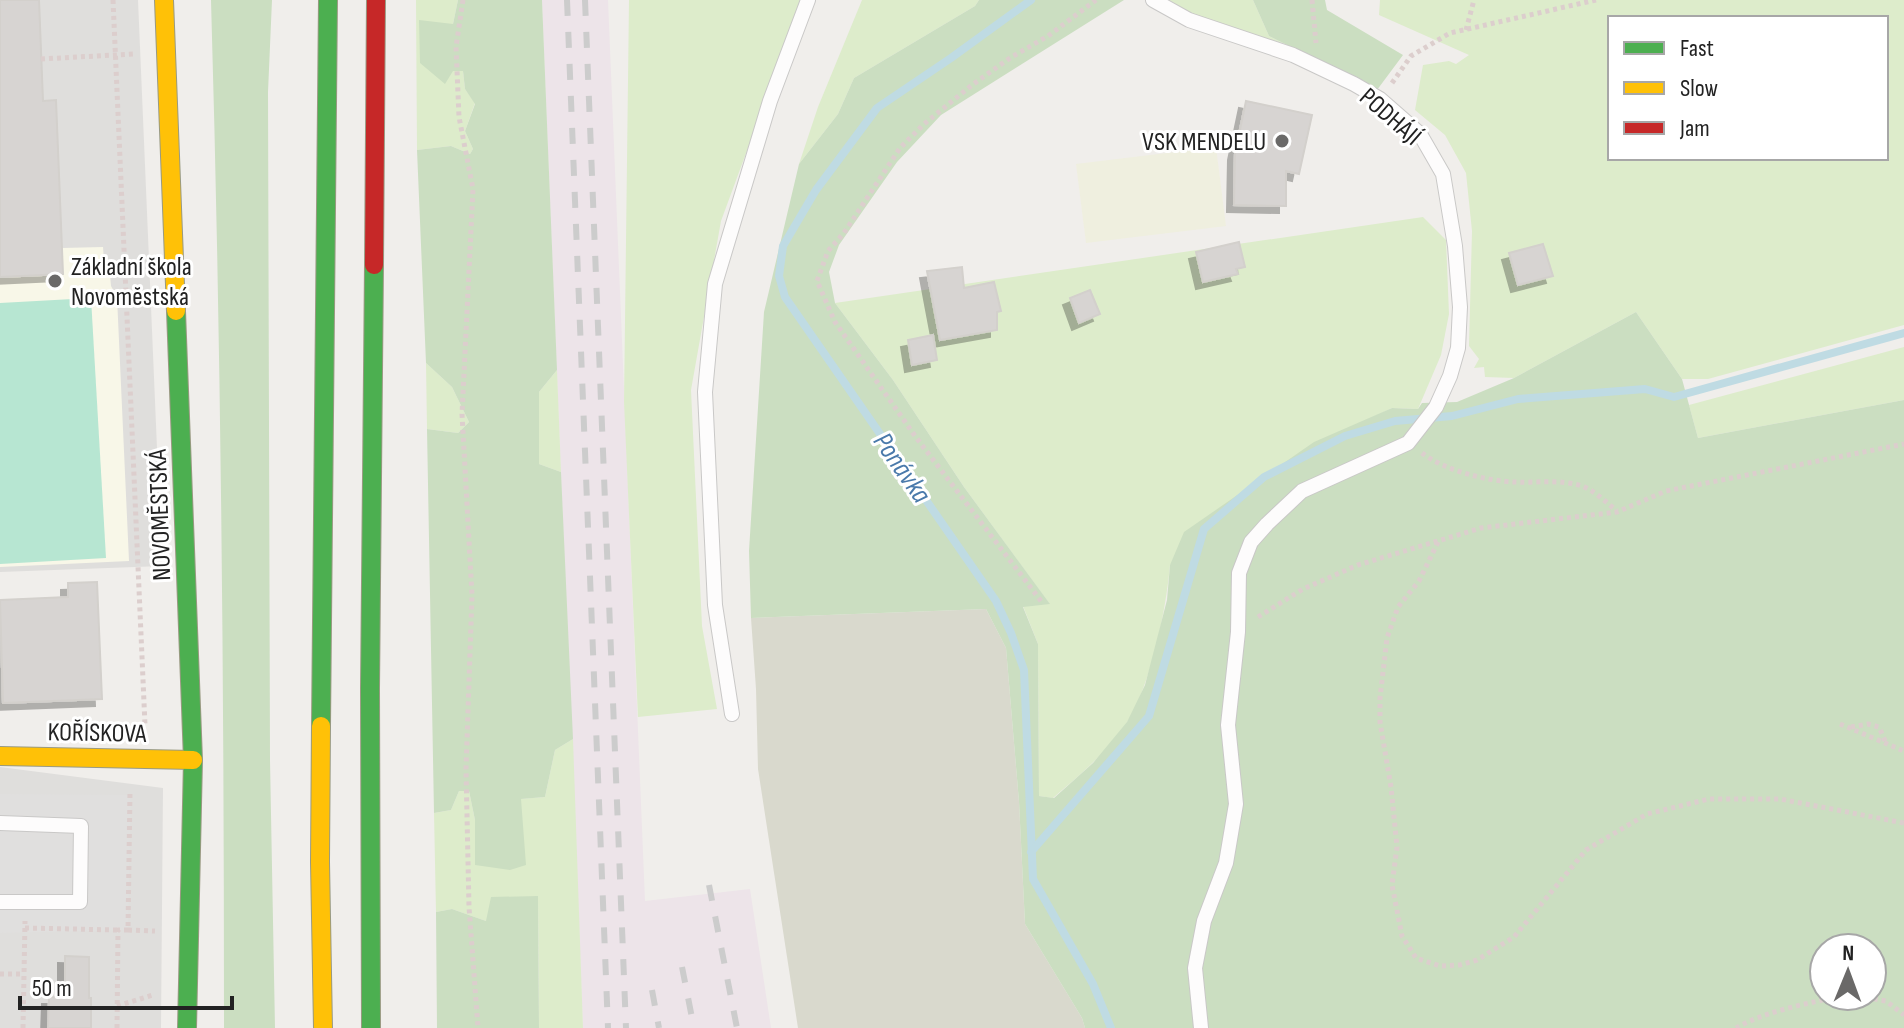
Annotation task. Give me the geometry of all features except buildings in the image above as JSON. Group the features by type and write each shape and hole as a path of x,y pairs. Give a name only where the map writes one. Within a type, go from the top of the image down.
{"main road":[{"name":"NOVOMĚSTSKÁ","path":"164,0 193,760 187,1028"},
{"path":"323,1028 320,862 328,0"},
{"path":"371,1028 370,674 376,0"},
{"name":"KOŘÍSKOVA","path":"0,756 193,760"},
{"path":"370,964 378,1028"}],"lane":[{"path":"732,714 715,605 705,392 715,284 770,101 808,0"},
{"name":"PODHÁJÍ","path":"1153,0 1189,20 1317,66 1380,99 1420,134 1443,174 1455,246 1460,307 1458,348 1454,362 1436,407 1412,438"},
{"path":"1201,1028 1195,968 1204,921 1226,863 1236,804 1228,725 1238,632 1239,573 1251,542 1302,491 1412,438"},
{"path":"0,823 81,826 80,902 0,902"}],"path":[{"path":"113,0 145,725"},
{"path":"463,0 456,47 459,117 473,189 462,414 472,595 466,784 469,907 478,1028"},
{"path":"1041,601 915,436 835,322 817,281 828,251 844,233 900,148 972,85 1048,36 1096,0"},
{"path":"1312,0 1317,66"},
{"path":"1466,30 1474,0"},
{"path":"1380,99 1411,56 1450,33 1596,0"},
{"path":"41,59 166,53"},
{"path":"1412,438 1434,463 1512,483 1567,483 1585,487 1617,512"},
{"path":"1238,632 1303,589 1358,565 1481,528 1617,512 1666,491 1904,444"},
{"path":"1438,542 1419,581 1398,607 1387,638 1380,698 1380,722 1397,847 1392,885 1402,936 1416,958 1440,966 1460,965 1477,960 1514,937 1586,850 1647,814 1709,799 1780,799 1904,823"},
{"path":"1840,724 1904,751"},
{"path":"1850,727 1868,724 1879,727 1886,743"},
{"path":"128,930 129,784 137,788"},
{"path":"23,1028 25,902"},
{"path":"25,928 162,931"},
{"path":"117,1028 118,930"},
{"path":"0,974 24,974"},
{"path":"1888,1003 1904,1015"},
{"path":"1736,1028 1808,1004"}],"shaded area":[{"path":"0,0 138,0 162,566 0,572"},
{"name":"Základní škola Novoměstská","path":"0,0 39,0 43,100 56,100 62,248 103,247 105,275 110,275 117,297 129,561 0,567"},
{"path":"542,0 608,0 645,901 750,889 771,1028 583,1028"},
{"path":"986,609 1006,648 1025,924 1085,1028 798,1028 758,769 751,618"},
{"path":"0,767 163,788 161,1028 0,1028"},
{"path":"0,794 131,795 128,930 0,933"}],"green space":[{"path":"211,0 272,0 268,92 270,760 275,1028 224,1028 221,514"},
{"path":"416,0 458,0 453,24 453,70 463,71 465,89 475,103 465,131 473,149 470,154 451,146 417,150"},
{"path":"458,0 542,0 557,370 539,392 539,464 561,472 573,739 555,750 545,797 521,799 526,865 510,870 475,865 475,820 469,791 459,791 451,810 434,813 427,429 458,433 469,422 452,387 426,363 417,150 451,146 470,154 473,149 465,131 475,104 465,89 463,71 453,71 445,84 420,63 419,20 453,24"},
{"path":"629,0 800,0 721,221 691,390 702,626 717,709 638,717 624,402"},
{"path":"862,0 979,0 975,6 854,78 838,114 799,164 818,107"},
{"path":"979,0 1124,0 941,115 897,162 839,245 829,272 835,303 893,380 964,487 1050,604 1023,607 1038,644 1039,796 1054,798 1093,763 1127,722 1145,685 1167,600 1170,565 1184,532 1314,442 1392,408 1418,409 1422,403 1457,402 1514,378 1636,312 1682,379 1698,438 1904,400 1904,1028 1085,1028 1025,924 1006,648 986,609 751,618 749,551 764,312 799,164 838,114 854,78 975,6"},
{"path":"1169,0 1253,0 1269,36 1285,44 1192,14"},
{"path":"1253,0 1325,0 1327,10 1403,55 1377,90 1269,36"},
{"path":"1380,0 1904,0 1904,325 1708,379 1682,379 1636,312 1514,378 1485,377 1484,367 1474,368 1479,359 1469,346 1472,231 1466,173 1445,135 1415,110 1423,65 1449,61 1456,64 1469,55 1379,15"},
{"path":"1216,147 1226,226 1086,243 1076,164"},
{"path":"1423,217 1446,240 1449,314 1441,355 1418,409 1392,408 1361,423 1170,565 1150,669 1126,724 1101,754 1053,798 1039,796 1038,644 1023,606 1049,603 964,487 893,380 835,303"},
{"path":"91,298 106,558 0,564 0,303"},
{"path":"1904,347 1904,400 1698,438 1689,405"},
{"path":"426,363 452,387 469,422 458,433 427,429"},
{"path":"557,370 561,472 539,464 539,392"},
{"path":"573,739 583,1028 539,1028 538,896 486,921 452,909 436,912 434,813 451,810 459,791 469,791 475,820 475,864 520,799 545,797 555,750"},
{"path":"538,896 539,1028 437,1028 436,912 452,909 486,921 491,897"}],"waterway":[{"name":"Ponávka","path":"1031,0 877,108 816,190 783,246 779,276 785,297 996,601 1011,633 1024,670 1033,879 1093,984 1111,1028"},
{"path":"1031,852 1149,716 1204,529 1264,477 1345,436 1395,421 1452,416 1518,399 1645,389 1674,397 1904,333"}],"railway":[{"path":"567,0 608,1028"},
{"path":"585,0 626,1028"},
{"path":"709,885 737,1028"},
{"path":"682,967 694,1028"},
{"path":"652,990 659,1028"}],"traffic: fast":[{"path":"321,726 328,0"},
{"path":"371,1028 374,265"},
{"path":"176,311 193,760 187,1028"}],"traffic: slow":[{"path":"164,0 176,311"},
{"path":"321,726 323,1028"},
{"path":"0,756 193,760"}],"traffic: jam":[{"path":"374,265 376,0"}],"place":[{"name":"VSK MENDELU","path":"1282,141"},
{"name":"Základní škola Novoměstská","path":"55,281"}]}
